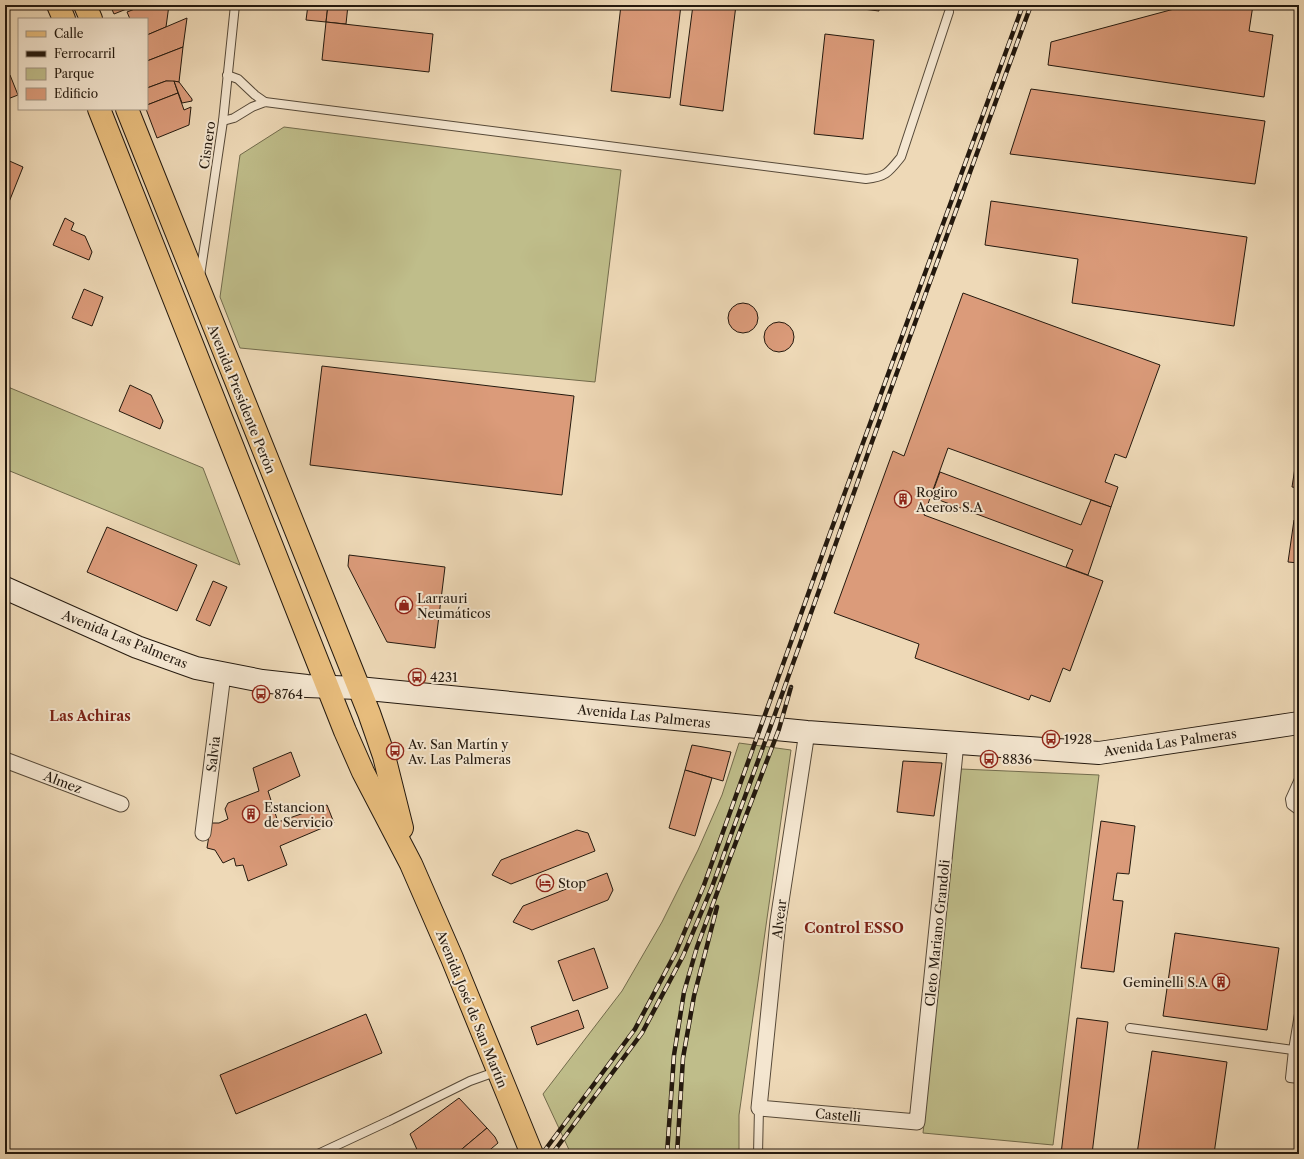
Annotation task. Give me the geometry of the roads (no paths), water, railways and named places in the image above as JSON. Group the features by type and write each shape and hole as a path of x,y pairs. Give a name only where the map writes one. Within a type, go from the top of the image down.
{"main road":[{"path":"58,5 64,18"},
{"path":"85,5 91,18"},
{"name":"Avenida Presidente Perón","path":"99,110 328,687"},
{"name":"Avenida Presidente Perón","path":"127,110 358,688"},
{"name":"Avenida Las Palmeras","path":"5,588 137,647 196,668 262,681 358,688 807,732 1099,753 1299,723"},
{"name":"Avenida José de San Martín","path":"328,687 363,772 412,864 532,1154"},
{"name":"Avenida José de San Martín","path":"358,688 369,713 384,756 412,864"}],"street":[{"name":"Salvia","path":"203,833 223,674"},
{"name":"Alvear","path":"759,1108 778,921 807,732"},
{"name":"Cleto Mariano Grandoli","path":"917,1122 956,743"},
{"name":"Almez","path":"5,760 121,804"},
{"name":"Castelli","path":"759,1108 917,1122"}],"lane":[{"name":"Cisnero","path":"198,288 223,121 235,5"},
{"path":"228,75 238,79 255,96 265,102 866,179 878,178 890,171 901,157 949,12"},
{"path":"223,121 234,118 252,107 265,102"},
{"path":"1299,779 1290,799 1291,805 1299,811"},
{"path":"1299,1014 1290,1078 1299,1079"},
{"path":"1130,1028 1293,1050"},
{"path":"318,1154 470,1081 498,1071"},
{"path":"758,1154 759,1108"}],"railway":[{"path":"542,1154 635,1029 676,952 704,885 825,547 1023,5"},
{"path":"552,1154 642,1033 683,956 712,887 1031,5"},
{"path":"667,1154 674,1055 684,992 697,947 779,729 791,687"},
{"path":"677,1154 683,1058 694,996 717,907"}],"place":[{"name":"Rogiro Aceros S.A","path":"903,499"},
{"name":"Larrauri Neumáticos","path":"404,605"},
{"name":"4231","path":"417,677"},
{"name":"8764","path":"261,694"},
{"name":"1928","path":"1051,739"},
{"name":"Av. San Martín y Av. Las Palmeras","path":"395,751"},
{"name":"8836","path":"989,759"},
{"name":"Estancion de Servicio","path":"251,814"},
{"name":"Stop","path":"545,883"},
{"name":"Geminelli S.A","path":"1221,982"}],"district":[{"name":"Las Achiras","path":"90,716"},
{"name":"Control ESSO","path":"854,928"}]}
